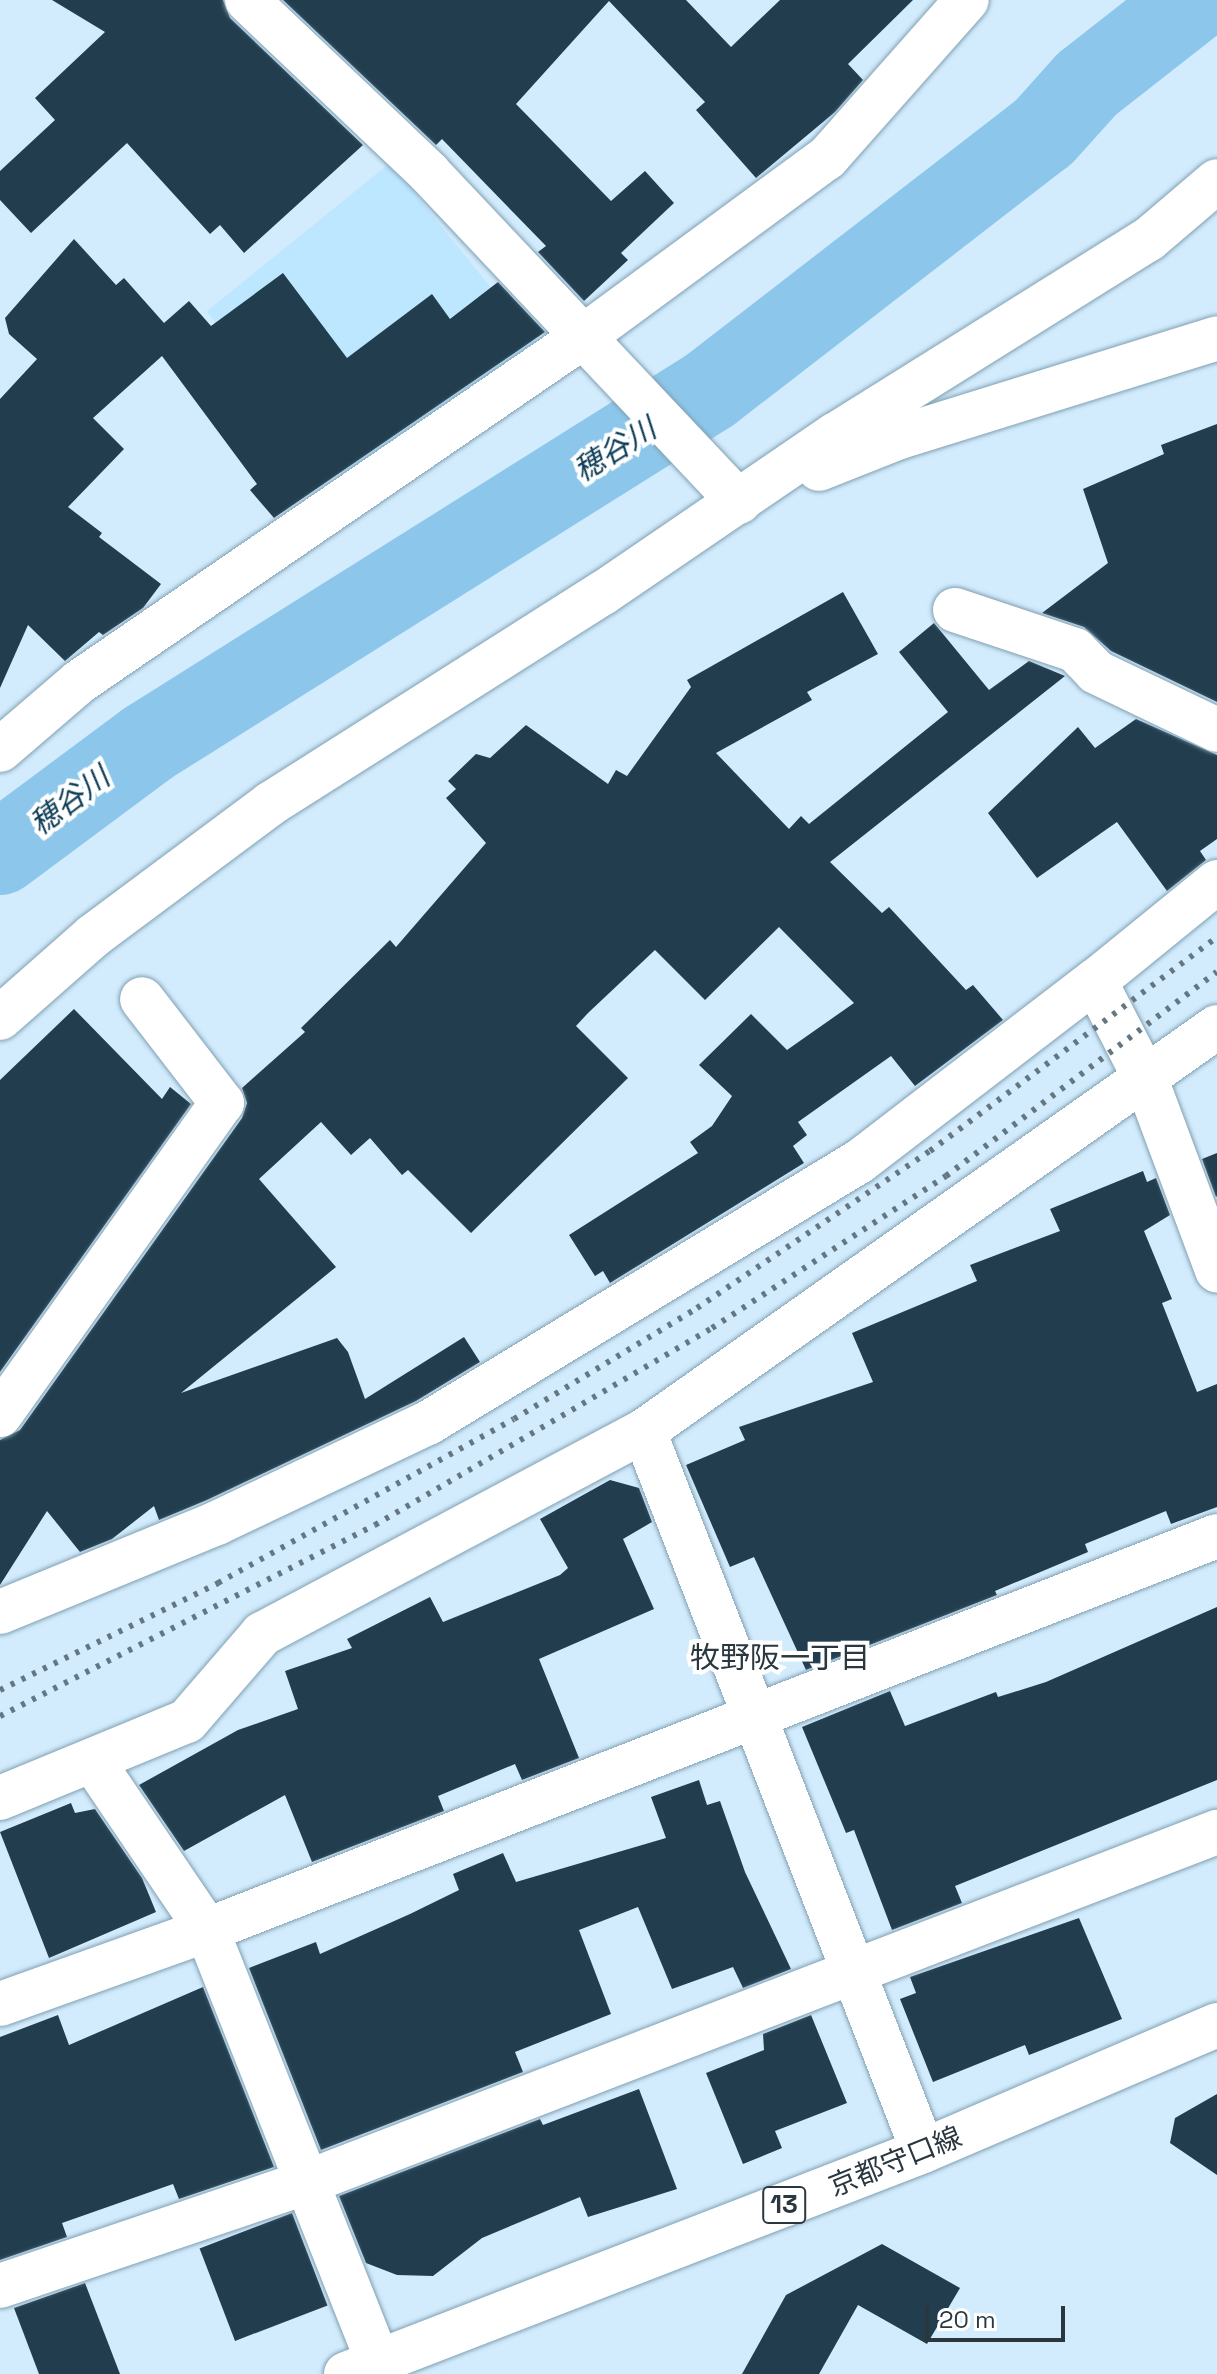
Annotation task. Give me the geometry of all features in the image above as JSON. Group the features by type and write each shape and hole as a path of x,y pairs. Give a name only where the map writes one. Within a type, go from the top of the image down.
{"street":[{"path":"247,0 429,173 590,338 731,493"},
{"path":"0,750 79,682 590,338 827,158 967,0"},
{"path":"0,1018 93,936 270,804 731,493 835,435 1149,239 1217,181"},
{"path":"731,493 1217,338"},
{"path":"955,610 1075,650 1096,672 1217,730"},
{"path":"0,1612 217,1523 428,1423 860,1161 1095,981 1217,882"},
{"path":"1095,981 1147,1082 1214,1252"},
{"path":"0,1415 222,1103 142,999"},
{"path":"0,1798 94,1763 187,1721 262,1634 644,1431 1147,1082 1217,1027"},
{"path":"644,1431 923,2151"},
{"path":"0,2004 207,1930 1217,1536"},
{"path":"94,1763 207,1930 310,2181 362,2368"},
{"path":"0,2286 310,2181 1217,1832"},
{"name":"京都守口線","path":"362,2368 923,2151 1217,2025"}],"shaded area":[{"path":"390,163 536,343 353,492 207,312"}],"building":[{"path":"52,0 223,0 230,18 363,145 244,253 220,225 210,234 127,143 31,233 0,200 0,171 55,120 35,98 105,32"},
{"path":"283,0 686,0 731,47 780,0 913,0 848,64 863,80 835,112 756,178 696,110 705,102 609,1 516,104 611,201 645,171 674,203 621,253 628,260 584,301 538,252 546,246 442,139 436,145"},
{"path":"74,239 116,285 124,278 164,323 189,301 211,326 283,273 347,358 432,294 450,319 498,282 545,332 274,518 250,490 257,484 162,356 93,418 124,449 68,507 102,533 99,537 161,584 143,608 103,635 99,632 65,661 28,625 0,688 0,399 37,359 9,334 5,318"},
{"path":"1217,424 1217,702 1111,651 1084,627 1042,613 1108,563 1083,489 1164,454 1161,445"},
{"path":"843,592 878,654 807,692 812,700 716,753 789,829 801,816 809,824 948,712 899,652 934,623 989,690 1029,661 1065,676 830,862 882,913 889,907 966,990 973,985 1003,1020 915,1086 891,1056 798,1122 807,1135 793,1146 804,1163 610,1283 603,1271 595,1276 569,1235 698,1153 690,1142 712,1126 732,1096 699,1065 751,1014 787,1050 854,1003 779,927 705,1000 655,950 588,1013 576,1026 628,1078 471,1233 408,1170 402,1175 370,1138 351,1155 321,1122 259,1179 336,1267 181,1393 337,1338 348,1352 365,1399 464,1337 480,1362 416,1401 207,1500 159,1520 154,1506 112,1539 80,1552 47,1511 0,1585 0,1440 20,1430 242,1118 247,1103 242,1088 305,1032 301,1028 390,940 396,947 486,843 446,798 456,789 448,781 476,754 490,758 526,725 608,784 616,770 627,776 691,687 687,680"},
{"path":"1136,719 1217,755 1217,839 1200,851 1206,860 1167,891 1117,822 1037,878 988,813 1078,727 1095,748"},
{"path":"74,1009 162,1099 170,1087 191,1104 0,1372 0,1080"},
{"path":"1217,1153 1217,1196 1216,1197 1202,1159"},
{"path":"1143,1171 1147,1182 1156,1178 1170,1215 1144,1231 1172,1299 1162,1303 1197,1392 1217,1384 1217,1507 1171,1524 1166,1511 1085,1544 1088,1552 995,1591 997,1595 806,1670 754,1557 730,1567 686,1465 745,1440 739,1427 873,1382 852,1333 977,1281 970,1265 1060,1231 1050,1209"},
{"path":"610,1480 639,1488 652,1522 623,1539 654,1609 539,1659 579,1758 522,1780 515,1764 438,1796 444,1811 312,1862 285,1795 184,1851 139,1785 238,1730 298,1709 285,1671 352,1648 347,1639 430,1597 443,1622 560,1575 568,1568 540,1519"},
{"path":"1217,1607 1217,1780 955,1886 962,1903 892,1930 854,1830 846,1833 802,1727 890,1691 905,1726 996,1692 998,1697 1046,1682"},
{"path":"699,1780 707,1805 720,1801 745,1872 791,1969 743,1988 733,1967 672,1989 638,1907 579,1930 611,2014 515,2052 523,2072 321,2150 249,1968 316,1942 320,1954 410,1914 459,1890 453,1874 503,1853 516,1882 666,1838 651,1797"},
{"path":"71,1803 75,1813 95,1809 142,1878 156,1912 49,1958 0,1832"},
{"path":"1079,1918 1122,2019 1029,2055 1025,2045 933,2082 900,1999 916,1993 910,1977"},
{"path":"203,1987 274,2167 179,2199 173,2184 62,2223 67,2237 0,2260 0,2037 58,2015 69,2045"},
{"path":"811,2015 847,2103 775,2131 782,2148 743,2164 706,2073 764,2050 763,2034"},
{"path":"639,2089 677,2189 588,2217 580,2197 482,2238 433,2276 397,2275 366,2263 339,2196 540,2119 543,2125"},
{"path":"1217,2094 1217,2175 1170,2143 1175,2118"},
{"path":"292,2213 327,2305 235,2341 200,2248"},
{"path":"882,2244 960,2288 927,2344 858,2305 819,2374 742,2374 786,2295"},
{"path":"85,2283 120,2374 39,2374 14,2308"}],"waterway":[{"name":"穂谷川","path":"0,853 148,743 710,390 1043,133 1087,84 1194,0"}],"railway":[{"path":"0,1690 218,1583 514,1419 697,1308 930,1151 1217,937"},
{"path":"0,1716 375,1525 712,1328 946,1176 1217,972"}],"district":[{"name":"牧野阪一丁目","path":"780,1658"}]}
